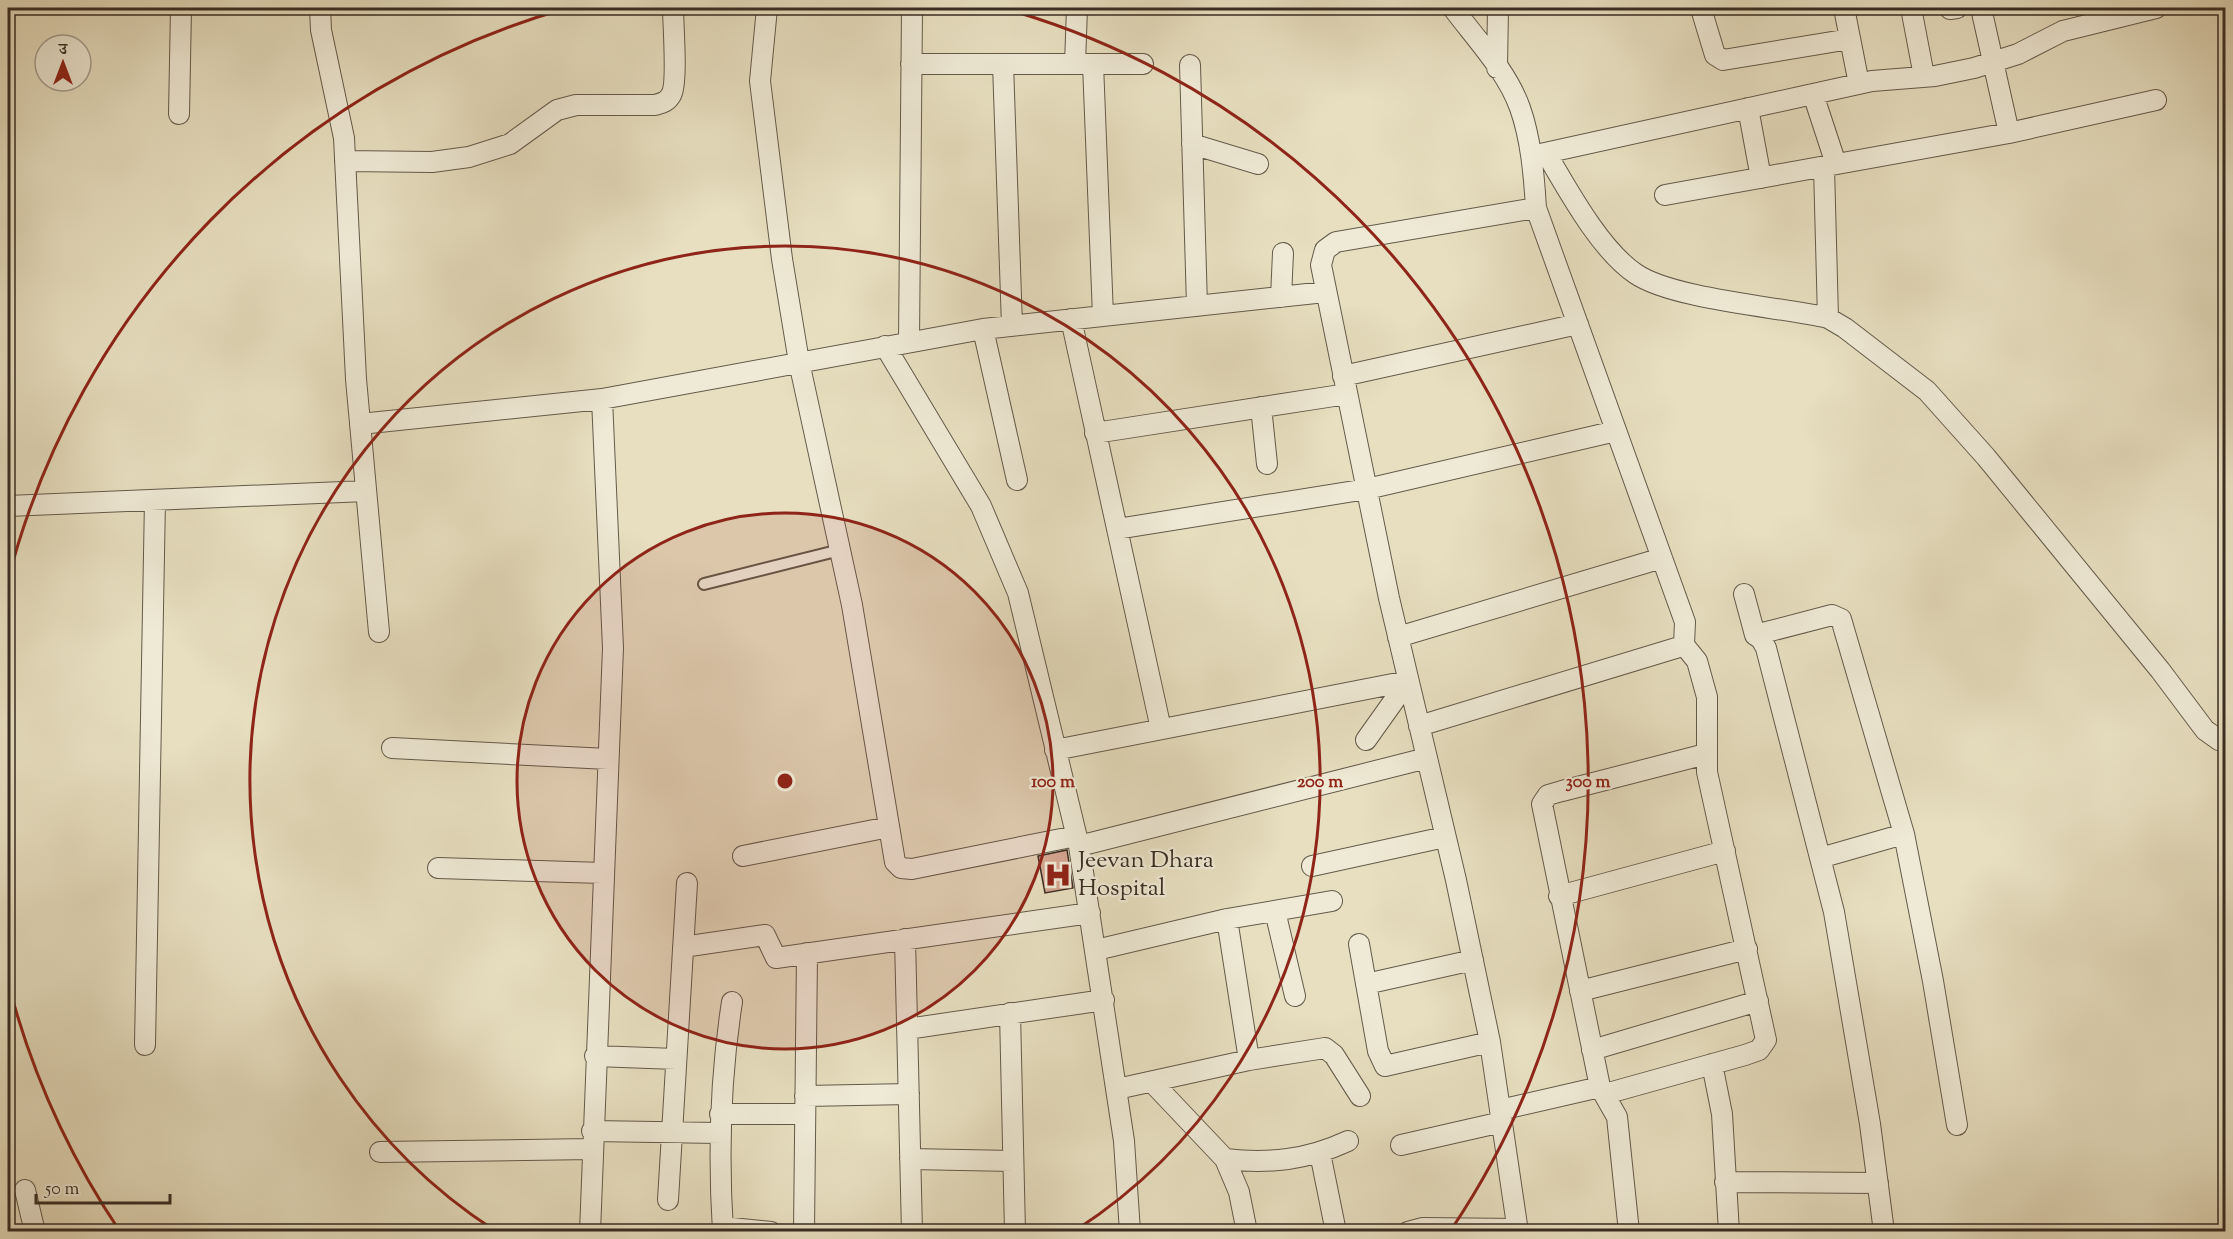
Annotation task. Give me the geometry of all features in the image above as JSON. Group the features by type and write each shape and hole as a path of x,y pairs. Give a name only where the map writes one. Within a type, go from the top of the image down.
{"street":[{"path":"179,114 181,8"},
{"path":"320,8 321,30 344,138 360,424 379,632"},
{"path":"345,161 432,162 469,157 510,144 557,110 576,105 655,105 665,102 673,94 673,8"},
{"path":"767,8 760,81 782,259 800,362 852,605 895,862 901,868 912,869 1077,841 1427,758"},
{"path":"909,341 912,8"},
{"path":"1077,8 1084,64 1103,316"},
{"path":"1453,8 1497,68 1520,107 1538,154 1583,214 1636,274 1656,283 1697,294 1828,318 1845,328 1927,391 1993,466 2160,670 2205,730 2219,740 2226,740"},
{"path":"1497,68 1498,8"},
{"path":"1844,8 1859,84"},
{"path":"1911,8 1924,76"},
{"path":"1981,8 1995,61 2009,133"},
{"path":"1538,154 1859,84 1924,76 1995,61 2018,54 2063,31 2157,8"},
{"path":"1702,12 1715,55 1723,60 1850,39"},
{"path":"911,64 1143,64"},
{"path":"1003,64 1012,326"},
{"path":"1190,65 1197,306"},
{"path":"1813,94 1830,165 1828,318"},
{"path":"1665,195 2009,133 2156,100"},
{"path":"1748,108 1761,178"},
{"path":"1192,144 1258,164"},
{"path":"1401,1145 1501,1116 1712,1064 1759,1050 1764,1046 1766,1034 1706,754 1709,720 1707,697 1697,661 1684,645 1685,622 1536,208 1538,154"},
{"path":"1409,1231 1423,1228 1518,1230 1490,1041 1398,637 1321,265 1325,250 1336,242 1536,208"},
{"path":"1281,297 1283,253"},
{"path":"360,424 602,399 983,329 1325,292"},
{"path":"1071,320 1161,729"},
{"path":"1095,433 1261,407 1578,324"},
{"path":"983,329 1017,480"},
{"path":"885,346 981,507 1007,562 1028,628 1077,841 1090,913 1117,1089 1128,1179 1130,1232"},
{"path":"590,1232 612,648 602,399"},
{"path":"1261,407 1267,464"},
{"path":"1117,529 1367,489 1616,431"},
{"path":"8,506 366,491"},
{"path":"145,1045 155,500"},
{"path":"1398,637 1662,558"},
{"path":"1744,594 1755,635 1761,639 1766,648 1834,912 1884,1232"},
{"path":"1755,635 1832,615 1841,620 1904,834 1933,981 1956,1125"},
{"path":"1419,726 1684,645"},
{"path":"1055,750 1408,681"},
{"path":"1366,740 1408,681"},
{"path":"392,748 608,759"},
{"path":"1629,1232 1617,1117 1603,1090 1592,1050 1542,816 1542,804 1548,795 1706,754"},
{"path":"743,856 889,827"},
{"path":"1820,858 1904,834"},
{"path":"1312,866 1445,837"},
{"path":"1559,896 1725,851"},
{"path":"438,868 603,873"},
{"path":"668,1200 687,883"},
{"path":"1096,950 1227,919 1332,901"},
{"path":"1275,911 1295,996"},
{"path":"683,947 765,935 776,958 1090,913"},
{"path":"1227,919 1249,1060"},
{"path":"905,939 912,1232"},
{"path":"1359,944 1378,1051 1385,1066 1490,1041"},
{"path":"1580,991 1747,949"},
{"path":"804,1232 807,953"},
{"path":"1366,984 1473,960"},
{"path":"908,1029 1104,1000"},
{"path":"1592,1050 1758,1001"},
{"path":"732,1002 719,1123 723,1229 771,1232"},
{"path":"1010,1013 1015,1232"},
{"path":"1117,1089 1249,1060 1324,1048 1334,1055 1360,1096"},
{"path":"595,1056 676,1059"},
{"path":"1712,1064 1722,1114 1729,1232"},
{"path":"1152,1082 1225,1159 1239,1192 1247,1232"},
{"path":"380,1152 592,1140 672,1132 805,1105 909,1094"},
{"path":"1225,1159 1257,1162 1289,1160 1320,1153 1347,1141"},
{"path":"1320,1153 1336,1232"},
{"path":"910,1159 1013,1161"},
{"path":"1725,1182 1878,1183"},
{"path":"25,1190 35,1232"}],"lane":[{"path":"704,584 840,550"}],"building":[{"path":"1067,850 1073,888 1045,893 1038,856"}],"place":[{"name":"Jeevan Dhara Hospital","path":"1058,875"}]}
